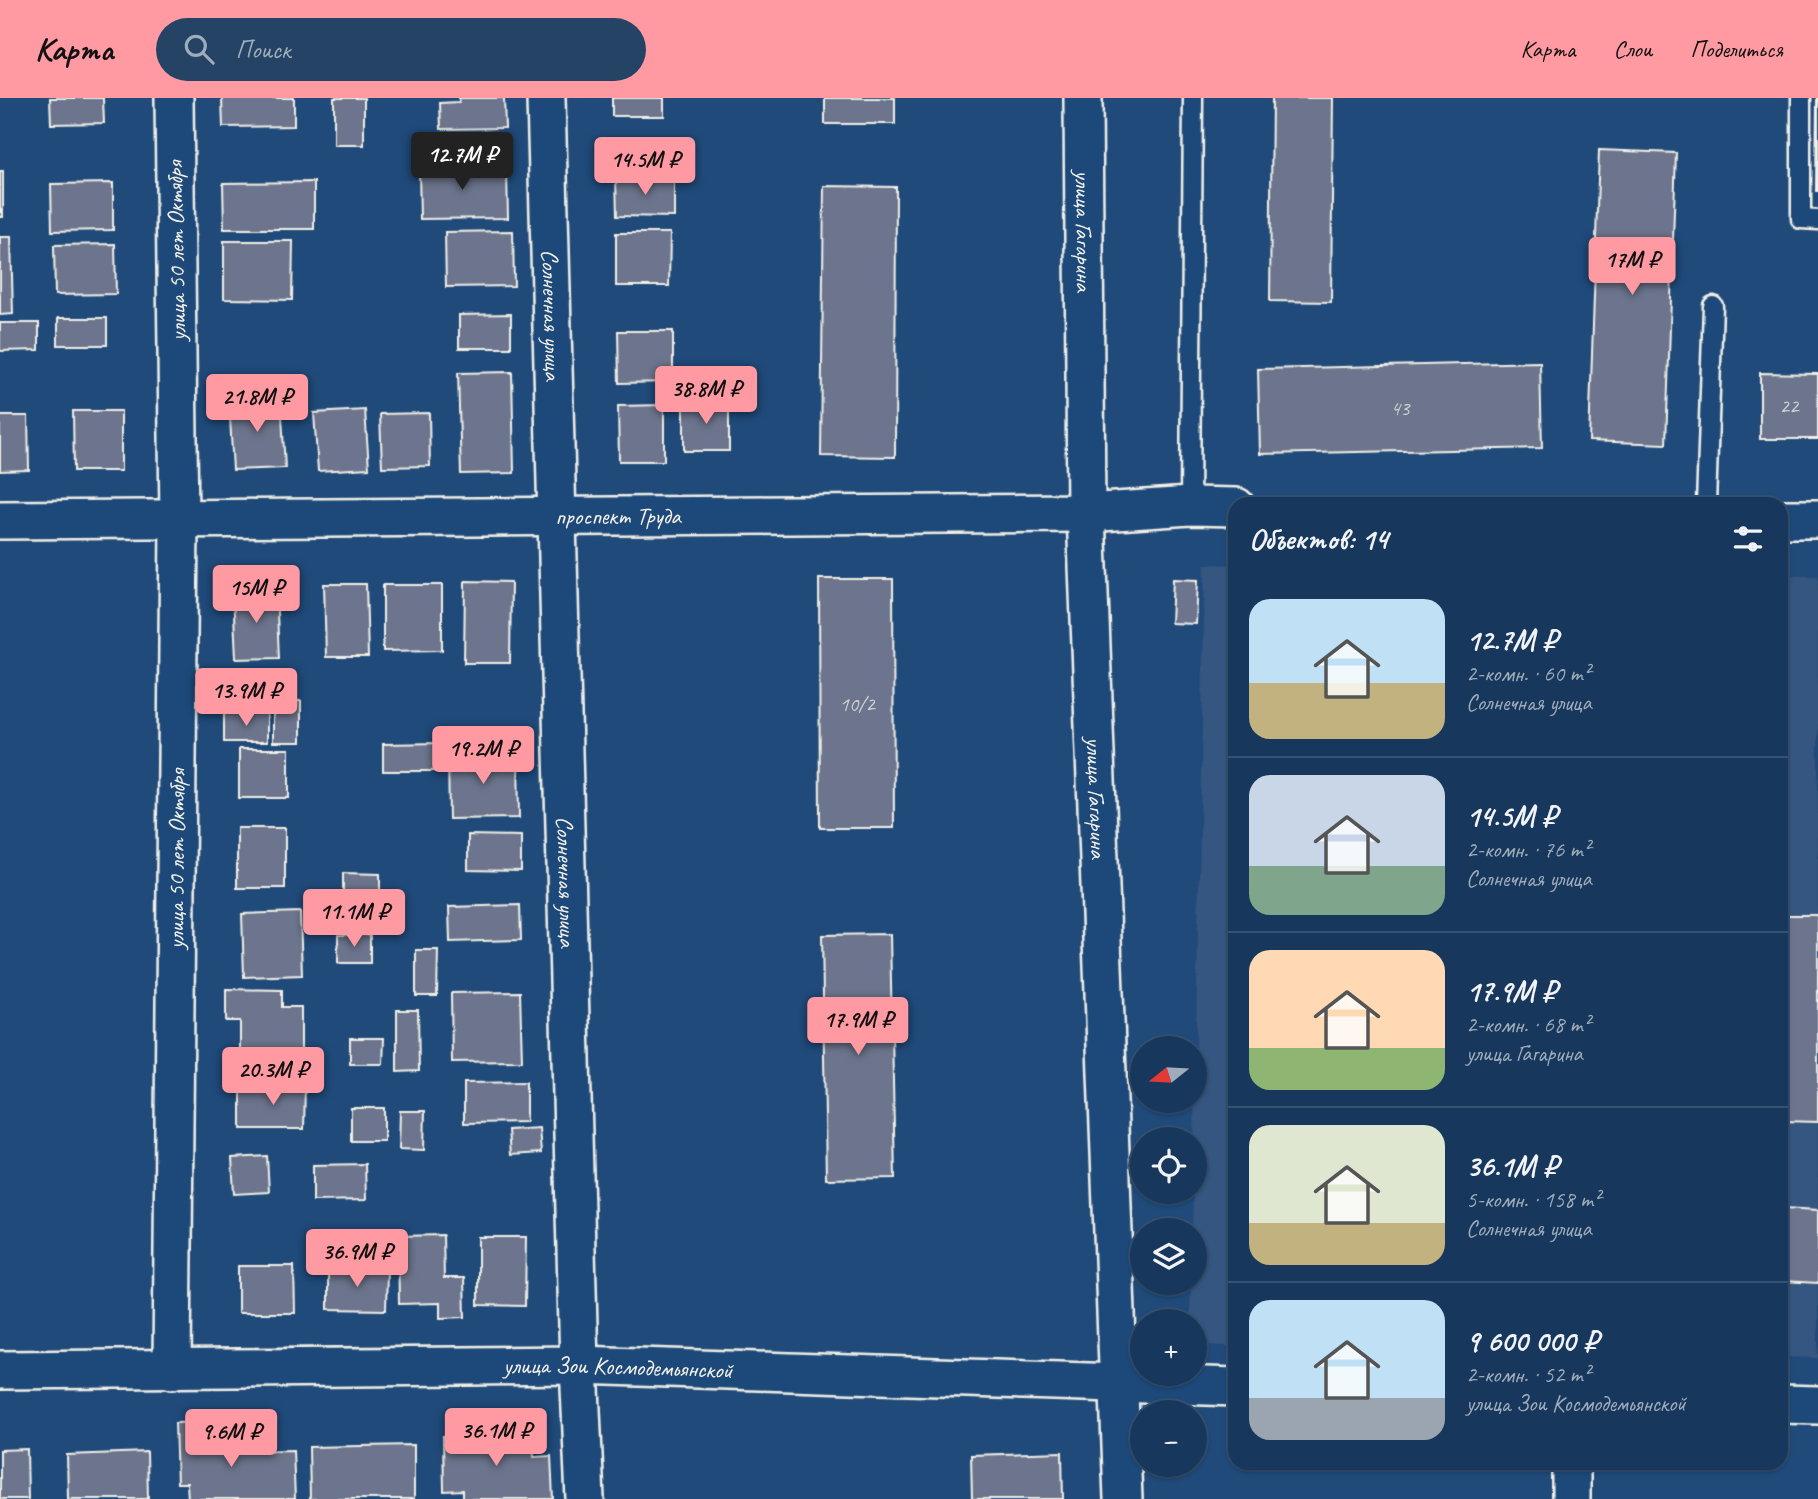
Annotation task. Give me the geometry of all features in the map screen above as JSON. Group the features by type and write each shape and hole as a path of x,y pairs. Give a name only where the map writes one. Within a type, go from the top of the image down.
{"street":[{"name":"улица 50 лет Октября","path":"172,1370 179,521 174,98"},
{"name":"Солнечная улица","path":"545,98 579,1365 585,1499"},
{"name":"улица Гагарина","path":"1083,98 1086,513 1123,1499"},
{"name":"проспект Труда","path":"0,520 179,521 1086,513 1190,506 1228,507"},
{"path":"1788,519 1818,519"},
{"name":"улица Зои Космодемьянской","path":"0,1370 579,1365 1228,1387"},
{"path":"1788,1404 1818,1405"},
{"path":"1571,1470 1571,1499"}],"lane":[{"path":"1190,506 1193,98"},
{"path":"1801,98 1801,219 1818,220"},
{"path":"1706,497 1713,306"}],"shaded area":[{"path":"1205,564 1228,565 1228,1346 1207,1345 1207,1309 1190,1309 1191,1295 1207,1295 1207,1218 1192,1218 1193,1204 1207,1204 1207,1127 1194,1127 1194,1113 1208,1113 1208,1036 1196,1036"},
{"path":"1788,575 1818,576 1818,1358 1788,1357"}],"building":[{"path":"50,98 103,98 104,123 51,124"},
{"path":"222,98 294,98 294,126 223,127"},
{"path":"334,98 364,98 364,145 334,145"},
{"path":"459,98 504,98 505,128 441,129 440,103 459,102"},
{"path":"612,98 664,98 664,116 612,116"},
{"path":"825,98 895,98 895,124 825,124"},
{"path":"1272,98 1333,98 1331,302 1270,301"},
{"path":"1817,98 1818,191 1816,191"},
{"path":"1599,150 1676,153 1666,444 1589,441"},
{"path":"440,153 457,153 457,171 507,171 508,218 420,219 419,169 440,169"},
{"path":"0,171 3,171 3,217 0,217"},
{"path":"616,177 674,177 674,217 617,216"},
{"path":"314,182 314,229 224,229 223,183"},
{"path":"113,183 113,230 52,231 51,184"},
{"path":"824,186 896,187 895,457 821,456"},
{"path":"513,231 514,286 446,287 445,232"},
{"path":"616,233 670,233 669,286 616,286"},
{"path":"0,237 11,237 13,314 0,315"},
{"path":"224,241 293,241 292,300 224,299"},
{"path":"115,244 116,294 55,295 54,245"},
{"path":"511,314 511,348 459,348 459,315"},
{"path":"58,318 107,318 107,345 58,345"},
{"path":"0,323 39,323 39,350 0,351"},
{"path":"618,331 673,331 673,382 619,383"},
{"path":"1540,362 1542,448 1260,454 1258,369"},
{"path":"512,372 514,473 461,474 458,373"},
{"path":"1760,373 1818,374 1818,439 1760,439"},
{"path":"281,398 285,468 233,470 229,400"},
{"path":"684,401 729,401 729,451 684,451"},
{"path":"664,405 664,461 619,461 618,406"},
{"path":"365,410 369,468 318,471 314,413"},
{"path":"73,411 121,411 121,471 74,471"},
{"path":"429,413 430,466 382,467 380,414"},
{"path":"0,416 28,416 29,470 0,471"},
{"path":"819,579 893,579 894,828 820,828"},
{"path":"1173,579 1198,580 1196,624 1171,623"},
{"path":"465,581 511,582 510,663 464,663"},
{"path":"324,584 366,584 368,657 326,657"},
{"path":"383,585 442,585 442,650 383,651"},
{"path":"276,590 279,658 236,659 233,592"},
{"path":"273,701 301,701 301,742 273,742"},
{"path":"224,713 267,713 267,742 224,742"},
{"path":"442,743 442,771 383,771 383,744"},
{"path":"239,749 289,749 289,798 239,798"},
{"path":"448,754 518,754 519,818 449,819"},
{"path":"237,828 285,828 285,888 237,888"},
{"path":"468,835 521,836 521,871 468,870"},
{"path":"343,873 380,874 380,905 343,905"},
{"path":"520,905 521,940 450,942 449,907"},
{"path":"300,912 302,975 244,977 242,914"},
{"path":"1788,915 1818,915 1818,1122 1788,1121"},
{"path":"890,934 895,1178 826,1179 822,935"},
{"path":"338,935 370,935 370,963 338,963"},
{"path":"416,950 438,950 437,996 416,996"},
{"path":"226,989 282,990 282,1007 301,1007 301,1068 240,1067 240,1021 226,1021"},
{"path":"520,992 522,1061 452,1062 451,993"},
{"path":"397,1010 418,1010 419,1071 397,1072"},
{"path":"350,1038 384,1038 383,1064 350,1064"},
{"path":"526,1082 526,1122 464,1123 464,1083"},
{"path":"241,1085 305,1085 304,1129 241,1129"},
{"path":"351,1108 384,1108 384,1141 351,1141"},
{"path":"400,1111 425,1111 424,1150 399,1149"},
{"path":"539,1128 541,1153 510,1155 508,1130"},
{"path":"267,1156 269,1192 234,1194 232,1158"},
{"path":"365,1164 366,1200 313,1201 313,1165"},
{"path":"1788,1208 1818,1210 1818,1283 1788,1281"},
{"path":"443,1235 444,1278 464,1278 465,1317 440,1318 440,1303 399,1304 398,1236"},
{"path":"478,1237 526,1237 525,1306 478,1305"},
{"path":"238,1266 294,1266 295,1313 238,1313"},
{"path":"328,1268 387,1269 386,1310 328,1309"},
{"path":"206,1422 207,1452 293,1450 295,1499 188,1499 187,1483 177,1483 175,1423"},
{"path":"533,1434 534,1457 551,1456 553,1499 463,1499 463,1490 444,1491 443,1436"},
{"path":"414,1445 414,1499 310,1499 309,1447"},
{"path":"27,1449 28,1499 0,1499 0,1450"},
{"path":"147,1452 148,1499 68,1499 67,1455"},
{"path":"1062,1452 1063,1499 972,1499 971,1455"}]}
